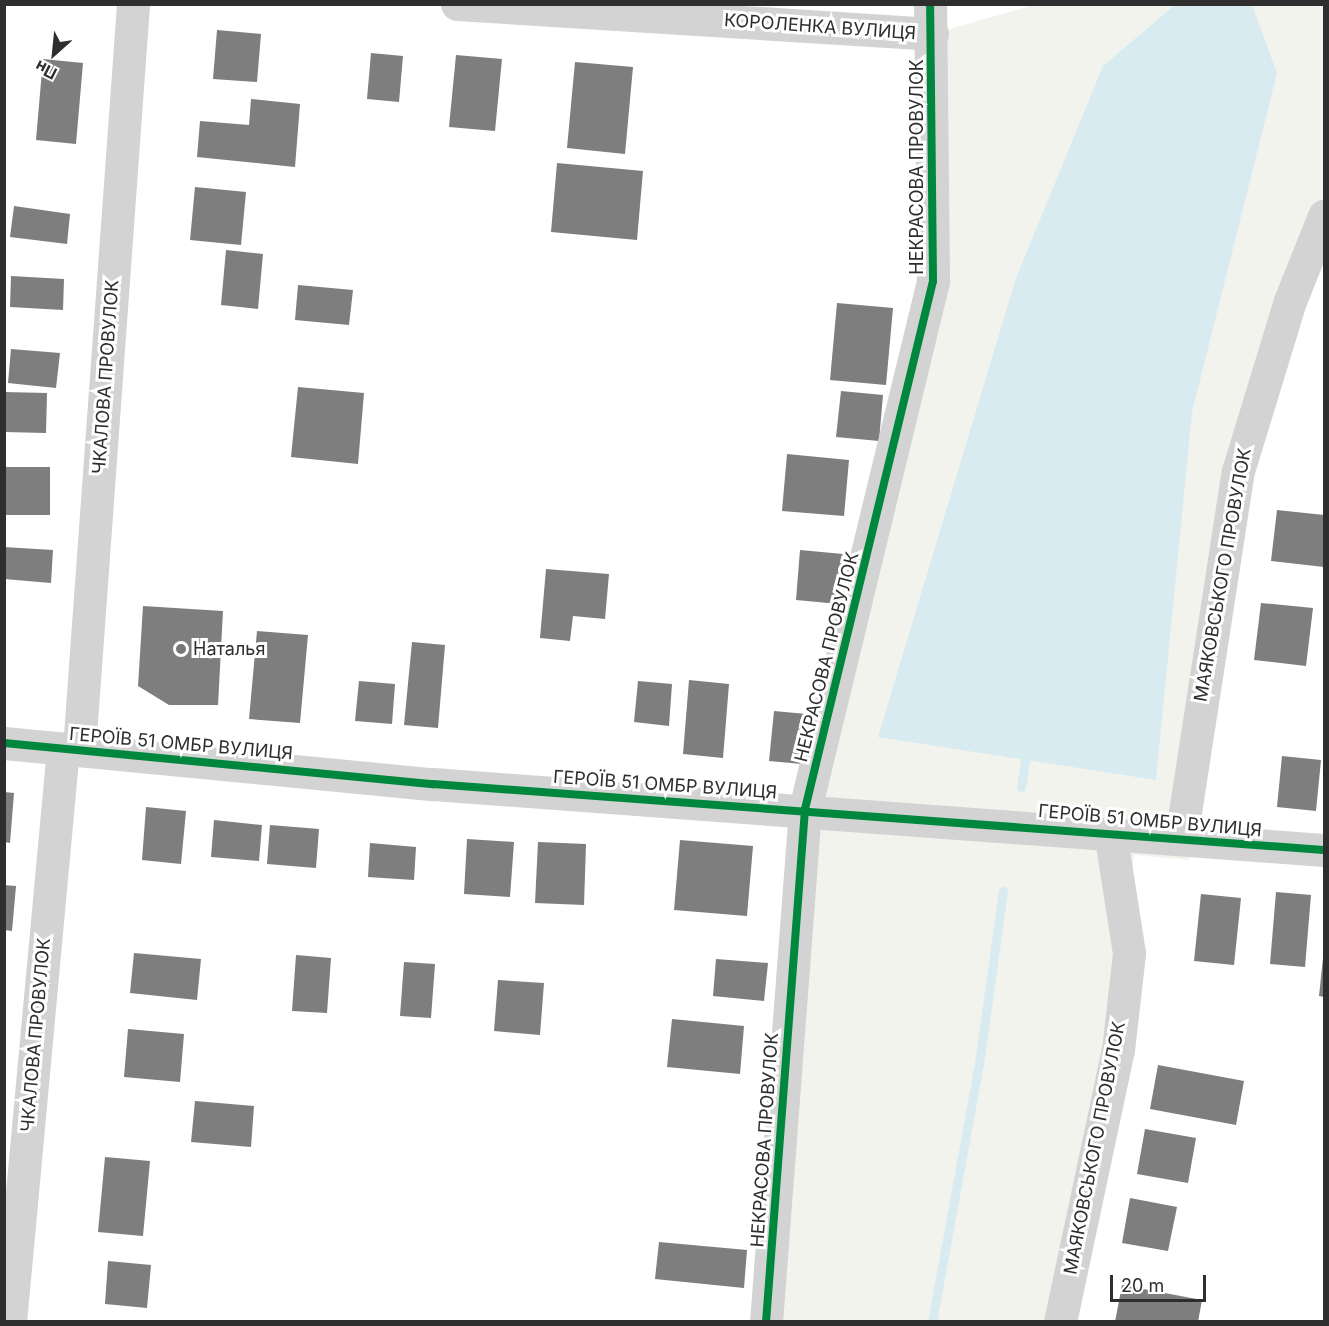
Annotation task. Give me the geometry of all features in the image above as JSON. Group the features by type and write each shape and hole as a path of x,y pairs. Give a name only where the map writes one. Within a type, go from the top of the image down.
{"street":[{"name":"ЧКАЛОВА ПРОВУЛОК","path":"10,1322 71,748 133,4"},
{"name":"КОРОЛЕНКА ВУЛИЦЯ","path":"456,4 931,19"},
{"name":"НЕКРАСОВА ПРОВУЛОК","path":"766,1322 805,809 933,280 931,19"},
{"name":"МАЯКОВСЬКОГО ПРОВУЛОК","path":"1181,838 1239,471 1290,301 1324,216"},
{"name":"ГЕРОЇВ 51 ОМБР ВУЛИЦЯ","path":"4,743 433,784 805,809 1324,850"},
{"name":"МАЯКОВСЬКОГО ПРОВУЛОК","path":"1060,1322 1118,1050 1129,953 1110,832"}],"shaded area":[{"path":"1176,4 1252,5 1277,73 1192,412 1156,780 878,737 1016,278 1103,66"},
{"path":"1034,5 1324,5 1324,216 1290,301 1203,678 1189,860 1134,855 1068,1321 767,1322 805,809 933,281 932,34"}],"building":[{"path":"217,30 261,34 257,82 213,79"},
{"path":"371,53 403,56 399,102 367,99"},
{"path":"456,55 502,59 495,131 449,127"},
{"path":"43,59 83,63 76,144 36,140"},
{"path":"575,62 633,67 625,154 567,148"},
{"path":"251,99 300,104 295,167 197,157 200,121 249,125"},
{"path":"557,163 643,171 637,240 551,232"},
{"path":"195,187 246,192 241,245 190,240"},
{"path":"14,206 70,214 67,244 10,237"},
{"path":"226,250 263,254 258,309 221,305"},
{"path":"11,276 64,279 63,310 10,307"},
{"path":"298,285 353,290 349,325 295,320"},
{"path":"837,303 893,308 886,385 830,380"},
{"path":"11,349 60,353 56,388 8,383"},
{"path":"298,387 364,393 358,464 291,457"},
{"path":"841,391 883,395 879,441 836,437"},
{"path":"4,392 47,393 46,433 4,432"},
{"path":"787,454 849,460 844,516 782,511"},
{"path":"4,467 50,467 50,515 4,515"},
{"path":"1277,510 1324,515 1324,567 1271,561"},
{"path":"4,547 53,550 51,583 4,579"},
{"path":"800,550 843,554 839,604 796,600"},
{"path":"546,569 609,574 605,619 573,616 570,641 540,638"},
{"path":"1261,603 1313,608 1306,666 1254,660"},
{"name":"Наталья","path":"143,606 223,611 218,705 169,705 138,686"},
{"path":"257,631 308,635 300,723 249,719"},
{"path":"412,642 445,645 438,728 404,725"},
{"path":"689,680 729,684 723,758 683,754"},
{"path":"359,681 395,684 392,724 355,721"},
{"path":"638,681 672,684 669,726 634,722"},
{"path":"774,711 817,715 813,765 769,761"},
{"path":"1282,756 1321,760 1316,811 1277,807"},
{"path":"4,792 14,793 10,843 4,842"},
{"path":"146,807 186,811 181,864 142,860"},
{"path":"214,820 262,825 259,861 211,857"},
{"path":"270,825 319,829 316,868 267,864"},
{"path":"467,839 514,842 510,897 464,894"},
{"path":"680,840 753,846 747,916 674,910"},
{"path":"538,842 586,844 584,905 535,903"},
{"path":"370,843 416,847 414,880 368,877"},
{"path":"4,885 16,886 12,931 4,930"},
{"path":"1276,892 1311,895 1305,967 1270,964"},
{"path":"1201,894 1241,898 1234,965 1194,961"},
{"path":"134,953 201,959 197,1000 130,993"},
{"path":"296,955 331,958 327,1013 292,1011"},
{"path":"1324,958 1324,997 1319,996"},
{"path":"716,959 768,963 764,1001 713,996"},
{"path":"404,962 435,964 431,1018 400,1016"},
{"path":"498,980 544,983 540,1035 494,1031"},
{"path":"672,1019 744,1026 740,1074 667,1067"},
{"path":"128,1029 184,1034 180,1082 124,1077"},
{"path":"1158,1065 1244,1081 1236,1125 1150,1109"},
{"path":"195,1101 254,1106 251,1147 191,1142"},
{"path":"1145,1129 1196,1138 1188,1183 1137,1174"},
{"path":"105,1157 150,1161 143,1236 98,1232"},
{"path":"1130,1198 1177,1207 1168,1251 1122,1243"},
{"path":"659,1242 747,1250 744,1288 655,1279"},
{"path":"108,1261 151,1265 147,1308 105,1304"},
{"path":"1122,1285 1202,1300 1198,1322 1115,1322"}],"waterway":[{"path":"1021,787 1027,748"},
{"path":"932,1322 979,1064 1003,891"}],"cycle path":[{"path":"766,1322 805,809 933,281 930,4"},
{"path":"4,743 433,784 1324,850"}],"place":[{"name":"Наталья","path":"181,649"}]}
